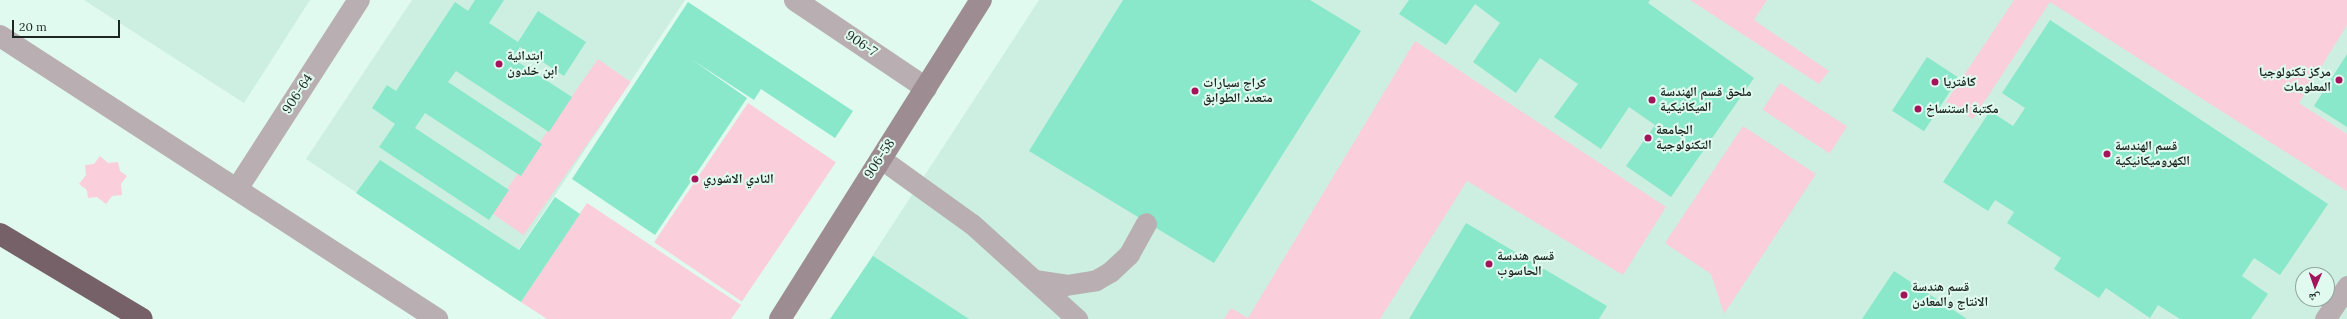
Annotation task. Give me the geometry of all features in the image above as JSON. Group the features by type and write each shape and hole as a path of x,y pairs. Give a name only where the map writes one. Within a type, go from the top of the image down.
{"highway":[{"path":"0,234 142,319"},
{"path":"102,295 154,319"}],"street":[{"name":"906-64","path":"237,189 359,0"},
{"name":"906-7","path":"795,0 926,88"},
{"name":"906-58","path":"780,319 880,158 981,0"},
{"path":"0,36 437,319"}],"lane":[{"path":"880,158 967,220 1036,280 1077,319"},
{"path":"1036,280 1066,285 1096,280 1110,272 1129,254 1146,223"},
{"path":"2325,319 2347,286"}],"shaded area":[{"path":"84,0 310,0 244,103"},
{"path":"412,0 685,0 495,285 306,159"},
{"name":"الجامعة التكنولوجية","path":"1039,0 2347,0 2347,319 831,319"},
{"path":"1690,0 1767,0 1754,20 1829,71 1819,84"},
{"path":"2014,0 2347,0 2347,25 2299,103 2347,134 2347,191 2050,2 1973,119 1946,102"},
{"path":"1415,41 1666,207 1623,275 1467,181 1380,319 1224,319 1231,308 1248,318"},
{"path":"598,59 631,82 524,235 491,212"},
{"path":"1780,83 1847,127 1830,153 1763,110"},
{"path":"748,103 836,162 742,302 654,242"},
{"path":"1743,126 1816,174 1724,314 1711,274 1665,243"},
{"path":"100,156 108,163 118,162 120,171 127,176 121,184 122,195 112,196 106,204 97,197 88,198 87,190 79,184 86,175 85,165 94,164"},
{"path":"587,203 741,305 731,319 547,319 521,302"}],"building":[{"path":"475,0 504,0 489,23 518,42 538,11 586,42 564,76 520,47 512,58 572,97 549,132 456,71 448,82 542,144 521,176 425,113 415,128 509,190 489,220 379,147 395,124 372,108 387,85 396,91 455,2 468,11"},
{"name":"كراج سيارات متعدد الطوابق","path":"1123,0 1310,0 1361,31 1214,263 1029,151"},
{"name":"ملحق قسم الهندسة الميكانيكية","path":"1409,0 1650,0 1648,3 1754,78 1671,197 1626,166 1655,125 1629,107 1601,149 1554,117 1578,84 1540,58 1516,93 1473,62 1500,23 1475,4 1446,45 1399,14"},
{"path":"688,2 853,111 835,138 761,89 754,100 691,59 747,98 655,235 572,179"},
{"name":"قسم الهندسة الكهروميكانيكية","path":"2050,20 2328,204 2280,275 2254,258 2242,276 2268,294 2251,319 2180,319 2158,305 2150,318 2106,288 2099,298 2054,269 2061,258 2007,223 2014,212 1995,200 1988,211 1943,182 1990,111 2013,126 2025,108 2002,93"},
{"name":"مركز تكنولوجيا المعلومات","path":"2347,54 2347,127 2314,106"},
{"path":"1927,57 1959,78 1924,131 1892,111"},
{"path":"380,160 519,250 555,197 580,214 521,302 356,193"},
{"name":"قسم هندسة الحاسوب","path":"1466,223 1607,306 1599,319 1409,319"},
{"path":"873,256 969,319 830,319"},
{"name":"قسم هندسة الانتاج والمعادن","path":"1894,271 1967,319 1862,319"}],"place":[{"name":"ابتدائية ابن خلدون","path":"499,64"},
{"name":"مركز تكنولوجيا المعلومات","path":"2339,80"},
{"name":"كافتريا","path":"1935,82"},
{"name":"كراج سيارات متعدد الطوابق","path":"1195,91"},
{"name":"ملحق قسم الهندسة الميكانيكية","path":"1652,100"},
{"name":"مكتبة استنساخ","path":"1918,109"},
{"name":"الجامعة التكنولوجية","path":"1648,138"},
{"name":"قسم الهندسة الكهروميكانيكية","path":"2107,154"},
{"name":"النادي الاشوري","path":"695,179"},
{"name":"قسم هندسة الحاسوب","path":"1489,264"},
{"name":"قسم هندسة الانتاج والمعادن","path":"1904,295"}]}
